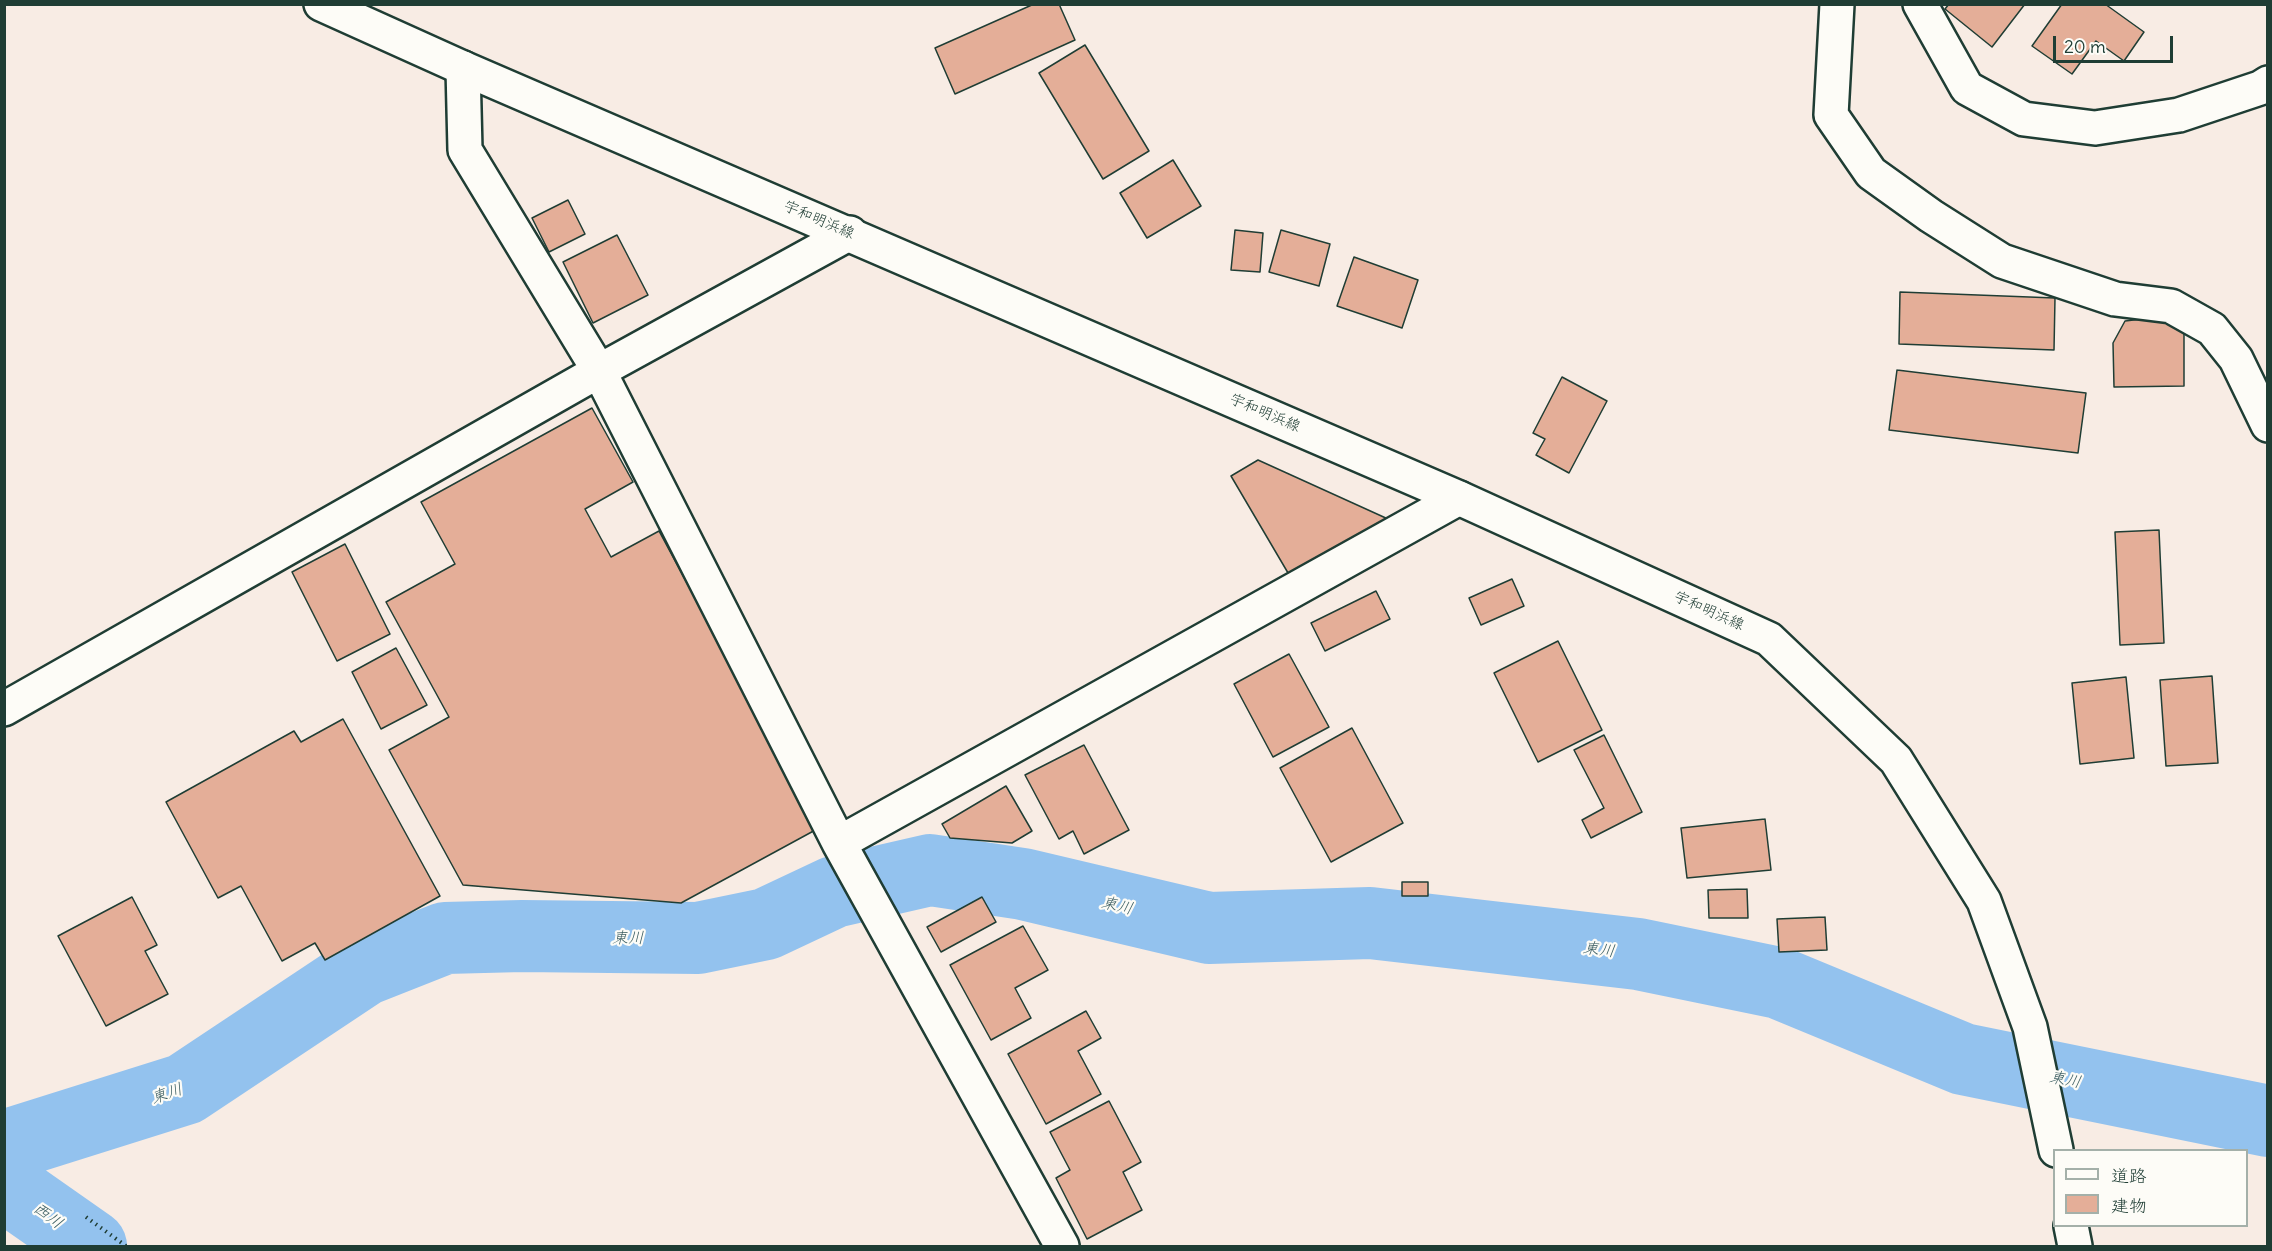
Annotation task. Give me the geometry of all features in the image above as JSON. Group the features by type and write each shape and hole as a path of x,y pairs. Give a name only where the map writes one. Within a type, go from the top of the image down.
{"street":[{"name":"宇和明浜線","path":"321,4 463,68 850,233 1459,498 1769,639 1896,760 1984,901 2030,1028 2056,1149"},
{"path":"1837,4 1831,115 1871,173 1931,216 2002,261 2115,299 2171,306 2212,329 2236,359 2268,425"},
{"path":"1920,4 1967,88 2024,119 2095,128 2179,114 2260,88 2268,83"},
{"path":"463,68 465,150 599,371 847,857 1062,1246"},
{"path":"4,709 599,371 850,233"},
{"path":"847,857 1459,498"},
{"path":"2071,1227 2075,1246"}],"path":[{"path":"86,1217 126,1246"}],"building":[{"path":"1034,4 1059,4 1075,40 955,94 935,48"},
{"path":"1949,4 2025,4 1992,47 1945,9"},
{"path":"2062,4 2105,4 2144,32 2124,61 2096,41 2072,74 2032,46"},
{"path":"1085,45 1149,151 1103,179 1039,73"},
{"path":"1173,160 1201,206 1147,238 1120,193"},
{"path":"568,200 585,234 549,252 532,218"},
{"path":"1235,230 1263,233 1260,272 1231,270"},
{"path":"1281,230 1330,244 1319,286 1269,272"},
{"path":"617,235 648,295 593,323 563,262"},
{"path":"1354,257 1418,280 1402,328 1337,306"},
{"path":"1900,292 2055,298 2054,350 1899,344"},
{"path":"2160,317 2184,330 2184,386 2114,387 2113,343 2125,321"},
{"path":"1897,370 2086,393 2078,453 1889,430"},
{"path":"1562,377 1607,401 1569,473 1536,455 1545,439 1533,433"},
{"path":"592,408 633,482 585,509 611,557 659,531 819,828 681,903 463,885 389,750 449,717 386,602 455,564 421,502"},
{"path":"1258,460 1388,519 1291,578 1231,476"},
{"path":"2159,530 2164,643 2120,645 2115,532"},
{"path":"345,544 390,634 337,661 292,572"},
{"path":"1512,579 1524,606 1481,625 1469,598"},
{"path":"1376,591 1390,619 1325,651 1311,623"},
{"path":"1558,641 1602,730 1538,762 1494,673"},
{"path":"396,648 427,705 381,729 352,672"},
{"path":"1289,654 1329,727 1273,757 1234,684"},
{"path":"2212,676 2218,763 2166,766 2160,680"},
{"path":"2126,677 2134,758 2080,764 2072,683"},
{"path":"343,719 440,896 325,960 315,943 282,961 241,886 218,898 166,802 294,731 301,742"},
{"path":"1352,728 1403,823 1331,862 1280,768"},
{"path":"1604,735 1642,812 1591,838 1582,820 1604,808 1574,750"},
{"path":"1084,745 1129,830 1084,854 1073,831 1059,839 1025,775"},
{"path":"1006,786 1032,831 1012,843 950,838 942,824"},
{"path":"1765,819 1771,870 1687,878 1681,828"},
{"path":"1402,882 1428,882 1428,896 1402,896"},
{"path":"1747,889 1748,918 1709,918 1708,890"},
{"path":"132,897 157,945 145,951 168,994 106,1026 58,936"},
{"path":"982,897 996,922 941,952 927,927"},
{"path":"1825,917 1827,950 1779,952 1777,919"},
{"path":"1023,926 1048,970 1015,988 1031,1018 991,1040 950,965"},
{"path":"1086,1011 1101,1038 1078,1051 1101,1094 1046,1124 1008,1054"},
{"path":"1109,1101 1141,1162 1123,1172 1142,1210 1087,1239 1056,1178 1070,1170 1050,1132"}],"waterway":[{"name":"東川","path":"4,1146 185,1089 364,970 445,938 522,936 698,938 766,924 834,892 930,870 1023,884 1209,928 1370,923 1638,954 1779,983 1963,1059 2268,1121"},
{"name":"西川","path":"4,1185 91,1246"}]}
